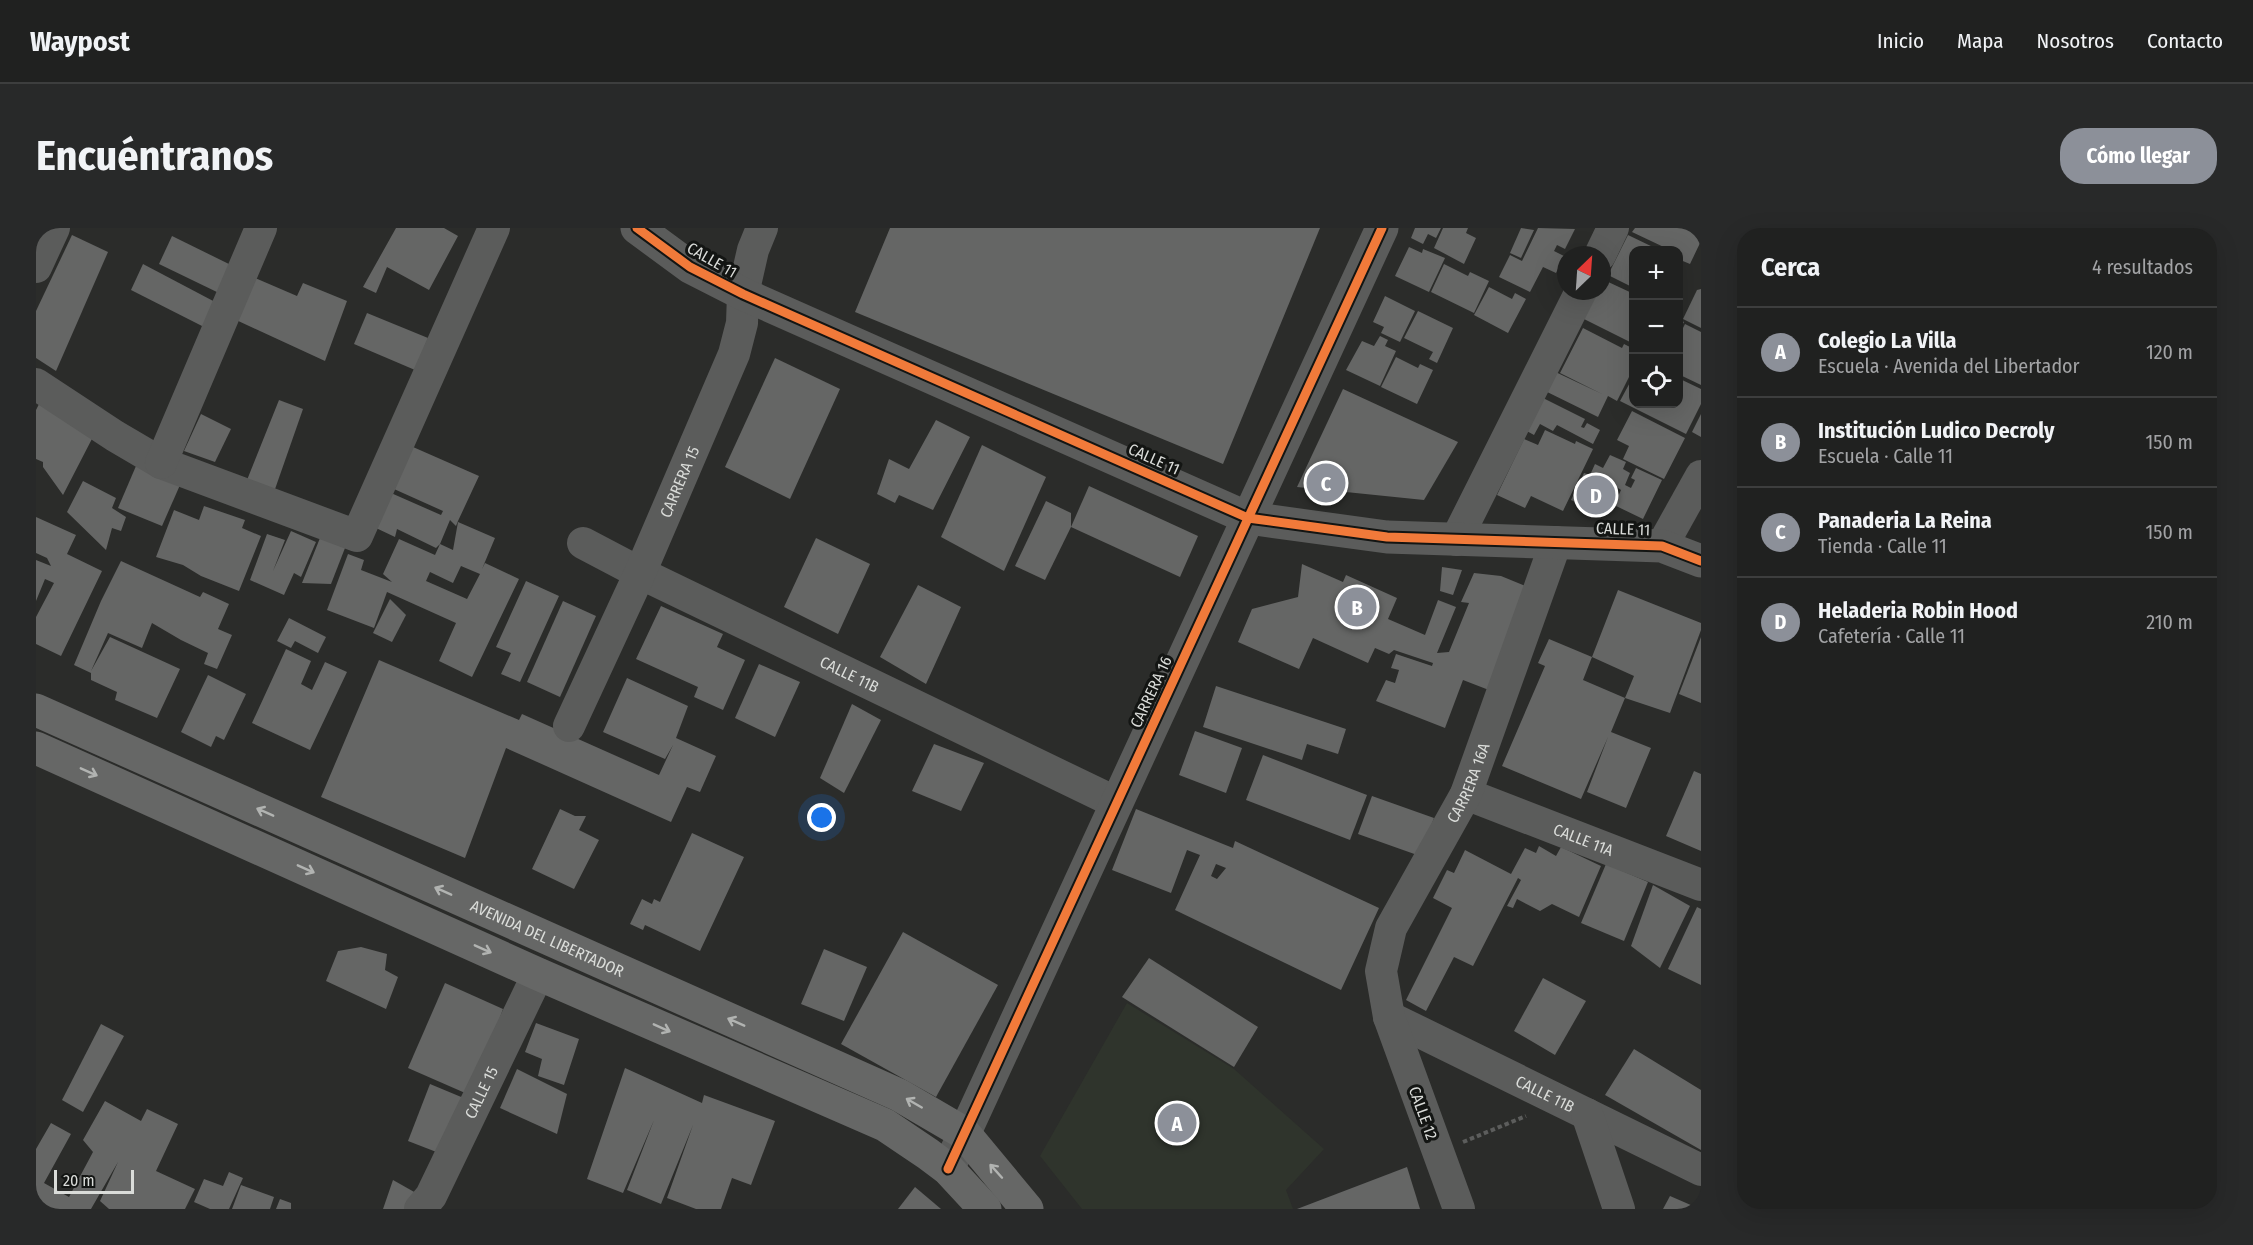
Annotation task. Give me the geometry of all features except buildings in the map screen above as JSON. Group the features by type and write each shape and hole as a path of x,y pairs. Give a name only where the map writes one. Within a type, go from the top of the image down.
{"main road":[{"name":"AVENIDA DEL LIBERTADOR","path":"36,710 899,1095 964,1133 1027,1209"},
{"path":"36,748 538,974 885,1125 948,1169 985,1209"}],"street":[{"path":"36,267 54,228"},
{"path":"161,463 261,228"},
{"path":"36,384 161,463 357,536 494,228"},
{"name":"CALLE 11","path":"637,228 690,267 743,294 1248,518 1387,537 1662,546 1701,561"},
{"name":"CARRERA 15","path":"569,726 640,573 734,354 742,323 743,294 753,250 762,228"},
{"name":"CARRERA 16","path":"948,1169 1382,228"},
{"path":"1604,246 1613,228"},
{"path":"1456,540 1576,300"},
{"path":"1662,546 1701,476"},
{"name":"CARRERA 16A","path":"1389,1017 1381,970 1391,928 1466,794 1556,542"},
{"name":"CALLE 11B","path":"583,543 640,573 1117,802"},
{"name":"CALLE 11A","path":"1466,794 1701,885"},
{"name":"CALLE 15","path":"420,1209 431,1197 538,974"},
{"name":"CALLE 11B","path":"1389,1017 1701,1170"},
{"name":"CALLE 12","path":"1389,1017 1459,1209"},
{"path":"1574,1108 1619,1209"}],"path":[{"path":"1437,1152 1574,1108"}],"shaded area":[{"path":"1127,1003 1234,1069 1324,1149 1286,1190 1293,1209 1082,1209 1040,1156"}],"cycle path":[{"path":"637,228 690,267 743,294 1248,518 1387,537 1662,546 1701,561"},
{"path":"948,1169 1382,228"}],"place":[{"name":"Panaderia La Reina","path":"1326,483"},
{"name":"Heladeria Robin Hood","path":"1596,495"},
{"name":"Institución Ludico Decroly","path":"1357,607"},
{"name":"Colegio La Villa","path":"1177,1123"}]}
